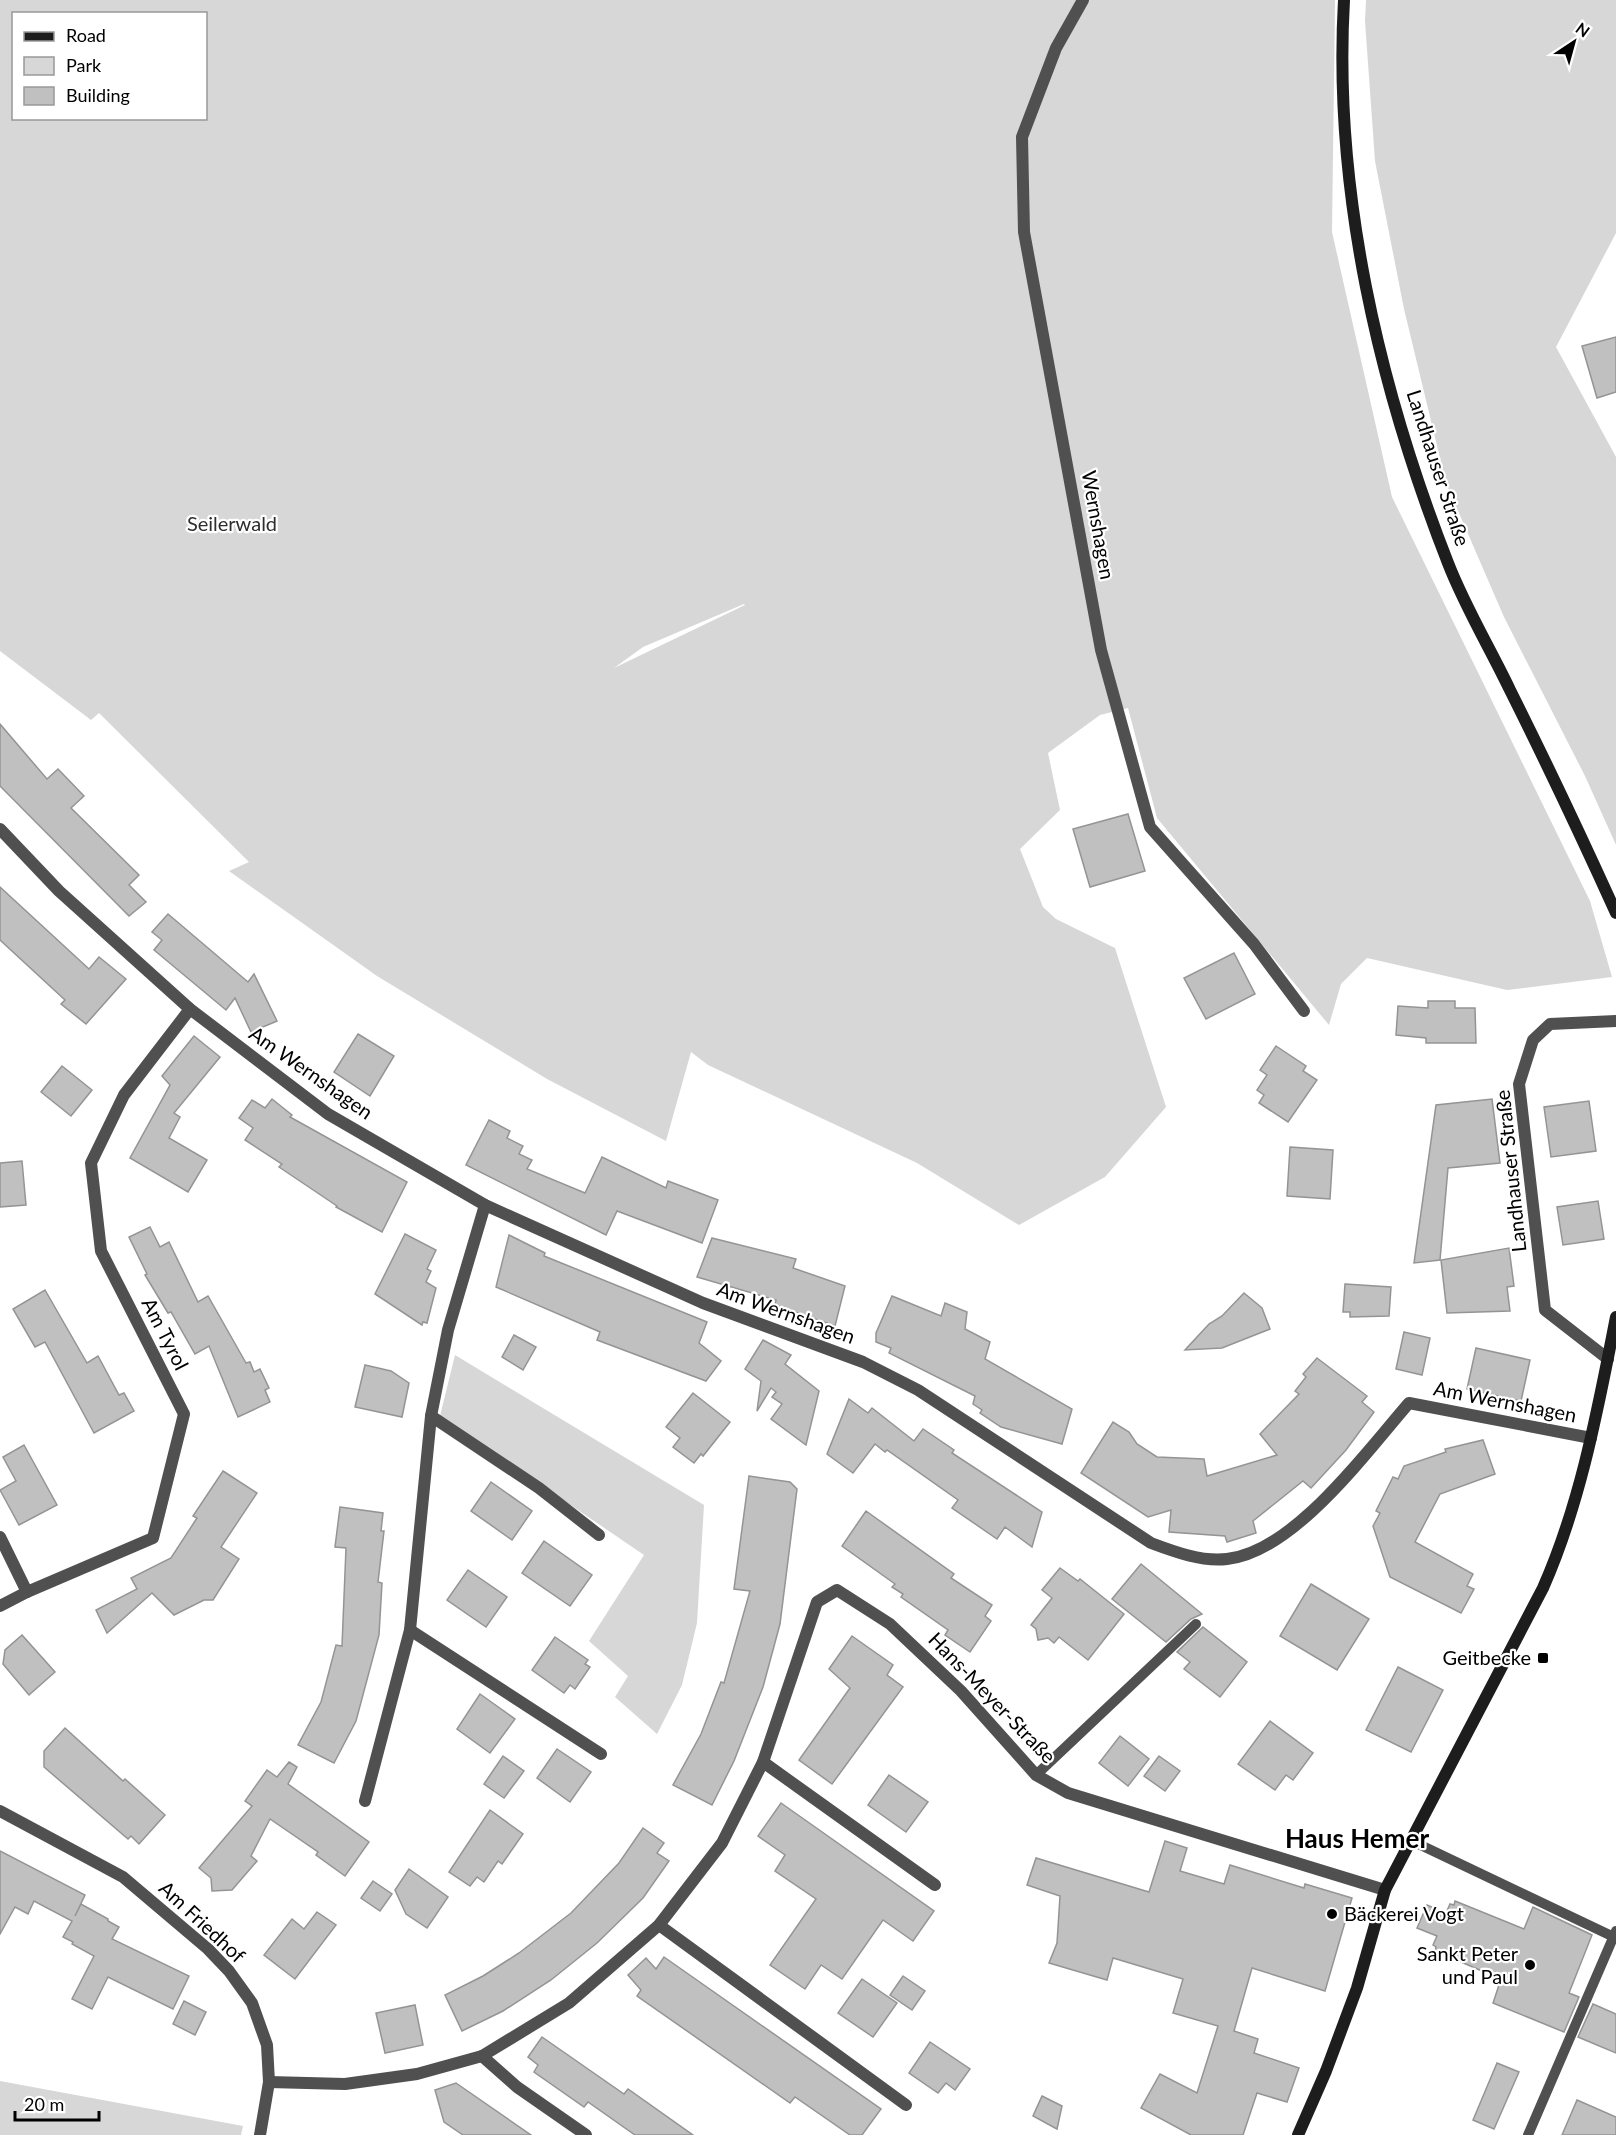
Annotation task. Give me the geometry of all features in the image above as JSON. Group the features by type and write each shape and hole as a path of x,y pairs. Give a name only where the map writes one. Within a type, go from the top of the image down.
{"street":[{"name":"Wernshagen","path":"1083,0 1056,48 1022,137 1024,232 1101,650 1150,827 1254,944 1304,1011"},
{"name":"Landhauser Straße","path":"1344,0 1342,34 1345,128 1358,238 1378,337 1407,451 1449,566 1563,797 1616,913"},
{"name":"Am Wernshagen","path":"0,829 59,891 190,1009 328,1114 484,1205 703,1303 863,1362 918,1390 1151,1543 1181,1555 1228,1559 1270,1544 1324,1501 1409,1403 1590,1438"},
{"name":"Am Tyrol","path":"0,1606 27,1592 153,1538 184,1414 101,1251 91,1163 124,1095 190,1009"},
{"name":"Landhauser Straße","path":"1608,1359 1545,1310 1519,1083 1533,1040 1550,1024 1616,1021"},
{"path":"365,1801 410,1630 431,1416 448,1330 484,1205"},
{"path":"1298,2135 1326,2071 1357,1988 1385,1890 1543,1588 1560,1547 1590,1438 1616,1317"},
{"path":"431,1416 539,1488 599,1534"},
{"path":"0,1537 27,1592"},
{"name":"Hans-Meyer-Straße","path":"269,2082 345,2084 417,2073 482,2056 569,2003 659,1925 722,1843 763,1762 817,1602 837,1590 890,1624 961,1691 1036,1775 1068,1793 1385,1890"},
{"path":"410,1630 601,1754"},
{"path":"763,1762 935,1885"},
{"name":"Am Friedhof","path":"0,1811 123,1876 208,1948 229,1971 252,2003 267,2045 269,2082 260,2135"},
{"path":"659,1925 906,2104"},
{"path":"482,2056 517,2088 586,2135"}],"lane":[{"path":"1036,1775 1196,1624"},
{"path":"1410,1840 1615,1935 1528,2135"}],"green space":[{"name":"Seilerwald","path":"0,0 1335,0 1332,232 1392,497 1590,901 1612,977 1507,990 1367,958 1341,984 1329,1025 1157,818 1128,708 1100,715 1048,753 1060,810 1020,849 1043,907 1056,919 1115,948 1166,1107 1105,1177 1019,1225 917,1163 708,1065 691,1052 666,1141 547,1079 377,976 229,871 249,862 99,713 91,720 0,651","holes":["745,605 614,668 643,647"]},
{"path":"1366,0 1616,0 1616,233 1556,347 1616,457 1616,845 1585,776 1504,617 1446,483 1404,309 1375,161 1365,21"},
{"path":"455,1355 704,1505 697,1623 682,1685 657,1734 615,1697 628,1676 589,1641 644,1555 440,1416"},
{"path":"0,2081 243,2126 241,2135 0,2135"}],"building":[{"path":"1616,337 1616,392 1597,398 1582,346"},
{"path":"0,724 47,779 58,769 84,796 71,808 139,875 129,885 146,902 129,916 0,786"},
{"path":"1128,814 1145,871 1090,887 1073,829"},
{"path":"0,887 89,969 99,957 126,979 86,1024 61,1004 65,1000 0,940"},
{"path":"168,914 248,982 254,974 277,1021 251,1032 235,998 226,1010 154,950 162,940 152,932"},
{"path":"1234,953 1255,994 1206,1019 1184,978"},
{"path":"1428,1001 1455,1001 1455,1008 1475,1008 1476,1043 1426,1043 1426,1038 1396,1035 1398,1006 1428,1008"},
{"path":"358,1034 394,1056 370,1096 334,1072"},
{"path":"194,1036 220,1057 174,1113 180,1117 169,1138 207,1160 188,1192 130,1158 170,1085 162,1076"},
{"path":"1276,1046 1306,1066 1303,1071 1317,1080 1288,1122 1259,1103 1264,1095 1257,1090 1267,1075 1260,1070"},
{"path":"62,1066 92,1090 71,1116 41,1092"},
{"path":"272,1099 292,1115 290,1117 407,1182 382,1232 336,1207 279,1167 282,1164 245,1140 253,1128 239,1118 252,1100 265,1108"},
{"path":"1492,1099 1500,1163 1448,1168 1440,1260 1414,1263 1436,1105"},
{"path":"1589,1101 1596,1151 1551,1157 1544,1107"},
{"path":"489,1120 510,1131 507,1138 523,1146 519,1154 532,1160 527,1169 585,1193 602,1157 666,1188 668,1181 718,1200 702,1243 617,1211 606,1235 466,1165"},
{"path":"1290,1147 1333,1150 1330,1199 1287,1196"},
{"path":"22,1161 26,1205 0,1207 0,1163"},
{"path":"1598,1201 1604,1239 1563,1245 1557,1207"},
{"path":"150,1227 160,1247 169,1242 198,1302 208,1296 246,1363 250,1362 254,1372 260,1369 269,1388 265,1390 270,1402 238,1417 209,1346 195,1354 171,1312 168,1313 145,1275 147,1274 129,1237"},
{"path":"405,1234 436,1250 427,1269 431,1271 426,1282 436,1288 427,1323 423,1322 422,1325 375,1294"},
{"path":"509,1235 545,1253 544,1256 707,1322 699,1343 721,1361 706,1381 597,1340 600,1332 496,1287"},
{"path":"712,1238 796,1259 793,1268 845,1286 835,1326 775,1305 776,1300 697,1277"},
{"path":"1509,1248 1514,1286 1507,1287 1510,1311 1447,1313 1441,1260"},
{"path":"1345,1284 1391,1287 1389,1316 1350,1317 1350,1312 1343,1312"},
{"path":"45,1290 87,1363 98,1356 119,1395 124,1393 134,1411 94,1433 45,1342 35,1347 13,1309"},
{"path":"1244,1293 1262,1308 1270,1329 1222,1348 1185,1350 1209,1324 1222,1316"},
{"path":"892,1296 941,1316 945,1303 967,1312 965,1329 990,1342 985,1359 1072,1409 1062,1444 1001,1427 980,1413 982,1410 973,1404 975,1396 889,1353 891,1348 876,1342 876,1333"},
{"path":"1404,1332 1430,1338 1422,1375 1396,1369"},
{"path":"514,1335 536,1347 523,1370 502,1357"},
{"path":"763,1340 791,1355 785,1364 819,1391 806,1445 771,1419 782,1404 772,1397 776,1392 771,1388 757,1411 761,1381 745,1369"},
{"path":"1476,1348 1530,1360 1521,1401 1467,1389"},
{"path":"1317,1358 1367,1396 1362,1402 1374,1412 1346,1450 1311,1488 1303,1481 1253,1521 1256,1533 1227,1542 1225,1536 1169,1532 1171,1510 1148,1517 1081,1473 1113,1422 1129,1432 1137,1444 1157,1457 1204,1459 1207,1476 1277,1455 1260,1434 1299,1394 1295,1391 1306,1377 1303,1374"},
{"path":"365,1365 391,1371 409,1383 402,1417 355,1407"},
{"path":"693,1393 730,1422 703,1456 701,1454 694,1463 673,1447 680,1438 666,1427"},
{"path":"849,1399 868,1413 872,1408 914,1441 923,1429 954,1450 952,1453 1042,1512 1032,1547 1005,1527 997,1539 952,1508 958,1500 875,1444 853,1473 827,1454"},
{"path":"1483,1440 1495,1474 1440,1494 1415,1542 1473,1574 1467,1586 1474,1589 1461,1613 1390,1577 1373,1526 1380,1513 1376,1511 1393,1477 1398,1479 1404,1466 1446,1452 1445,1449"},
{"path":"24,1445 57,1505 19,1525 0,1490 16,1481 3,1457"},
{"path":"223,1471 257,1493 221,1547 239,1559 213,1600 204,1600 174,1615 152,1593 107,1633 96,1610 137,1589 131,1578 171,1558 197,1518 193,1516"},
{"path":"749,1476 790,1482 797,1489 780,1624 763,1687 734,1761 712,1805 673,1785 701,1734 721,1682 724,1683 750,1591 734,1589"},
{"path":"491,1482 532,1511 512,1540 471,1511"},
{"path":"340,1507 383,1513 381,1531 384,1531 378,1582 382,1583 379,1635 356,1721 334,1763 298,1745 321,1702 336,1645 342,1646 346,1548 335,1547"},
{"path":"866,1511 954,1574 951,1578 992,1605 985,1616 991,1621 970,1652 945,1635 948,1630 901,1597 903,1594 892,1587 895,1584 842,1546"},
{"path":"544,1541 592,1575 570,1606 522,1573"},
{"path":"1141,1564 1202,1614 1191,1619 1166,1642 1112,1599"},
{"path":"1060,1568 1078,1581 1080,1579 1124,1614 1088,1660 1059,1637 1054,1643 1048,1638 1038,1640 1036,1629 1031,1625 1052,1598 1042,1590"},
{"path":"468,1570 507,1597 486,1627 447,1600"},
{"path":"1311,1584 1369,1619 1337,1670 1280,1636"},
{"path":"1203,1627 1247,1662 1220,1697 1184,1669 1190,1662 1177,1652"},
{"path":"22,1635 55,1672 29,1695 3,1664 5,1650"},
{"path":"852,1636 893,1665 887,1675 903,1687 832,1784 799,1760 850,1688 829,1669"},
{"path":"555,1637 588,1660 585,1664 590,1667 575,1689 570,1685 564,1693 532,1670"},
{"path":"1398,1667 1443,1690 1411,1752 1366,1730"},
{"path":"480,1694 515,1719 490,1753 457,1729"},
{"path":"1270,1721 1313,1753 1293,1780 1286,1775 1275,1790 1238,1764"},
{"path":"65,1728 123,1781 125,1779 165,1815 139,1844 131,1836 128,1839 44,1767 44,1751"},
{"path":"1120,1736 1149,1759 1128,1786 1099,1763"},
{"path":"557,1749 591,1772 570,1802 537,1778"},
{"path":"503,1756 524,1771 504,1798 484,1784"},
{"path":"1159,1756 1180,1771 1165,1791 1144,1776"},
{"path":"289,1762 297,1767 288,1784 369,1842 345,1876 316,1855 318,1852 270,1819 251,1856 257,1861 232,1890 212,1891 211,1878 199,1868 252,1806 245,1801 267,1770 277,1777"},
{"path":"889,1775 928,1802 906,1832 868,1805"},
{"path":"781,1803 934,1911 913,1941 883,1920 842,1979 821,1965 805,1989 770,1965 816,1899 775,1871 785,1855 758,1836"},
{"path":"490,1810 523,1834 502,1864 498,1861 484,1882 477,1877 470,1886 449,1872"},
{"path":"643,1828 664,1843 657,1853 669,1861 643,1898 597,1943 551,1980 503,2011 462,2031 445,1995 483,1976 519,1953 571,1913 619,1863"},
{"path":"1165,1841 1187,1848 1180,1871 1224,1884 1230,1865 1304,1888 1305,1884 1352,1898 1325,1991 1252,1968 1234,2031 1258,2039 1254,2053 1299,2068 1287,2102 1257,2093 1243,2135 1191,2135 1141,2108 1160,2074 1197,2093 1218,2026 1173,2013 1183,1979 1113,1958 1107,1980 1049,1963 1057,1943 1060,1896 1027,1885 1036,1858 1149,1892"},
{"path":"0,1851 85,1895 75,1916 81,1904 119,1927 112,1939 189,1976 173,2009 108,1977 92,2009 72,1999 94,1956 63,1937 72,1921 34,1901 28,1914 15,1907 0,1934"},
{"path":"409,1869 448,1897 427,1928 406,1914 395,1890"},
{"path":"373,1881 392,1894 380,1911 361,1898"},
{"name":"Sankt Peter und Paul","path":"1455,1901 1524,1929 1533,1907 1592,1935 1569,1993 1579,1997 1564,2032 1493,2003 1501,1979 1435,1951 1436,1947 1433,1945 1437,1936 1417,1928 1427,1905 1446,1913 1450,1904 1454,1905"},
{"path":"317,1912 336,1925 295,1979 264,1955 292,1919 304,1929"},
{"path":"664,1957 881,2109 862,2135 850,2135 795,2097 790,2103 637,1996 641,1990 628,1975 646,1958 656,1969"},
{"path":"903,1976 925,1991 912,2010 890,1995"},
{"path":"862,1979 897,2003 873,2037 838,2013"},
{"path":"184,2001 206,2012 195,2035 173,2024"},
{"path":"1593,2004 1616,2014 1616,2053 1578,2037"},
{"path":"415,2005 423,2045 385,2053 376,2013"},
{"path":"542,2037 624,2094 628,2089 693,2135 635,2135 588,2102 584,2107 534,2072 538,2065 528,2057"},
{"path":"930,2042 970,2069 955,2090 946,2083 938,2093 909,2073"},
{"path":"1497,2063 1519,2072 1494,2129 1473,2120"},
{"path":"456,2083 531,2135 463,2135 444,2122 435,2090"},
{"path":"1042,2096 1062,2106 1057,2129 1033,2116"},
{"path":"1577,2100 1616,2117 1616,2135 1562,2135"}],"place":[{"name":"Geitbecke","path":"1543,1658"},
{"name":"Bäckerei Vogt","path":"1332,1914"},
{"name":"Sankt Peter und Paul","path":"1530,1965"}],"district":[{"name":"Haus Hemer","path":"1357,1839"}]}
